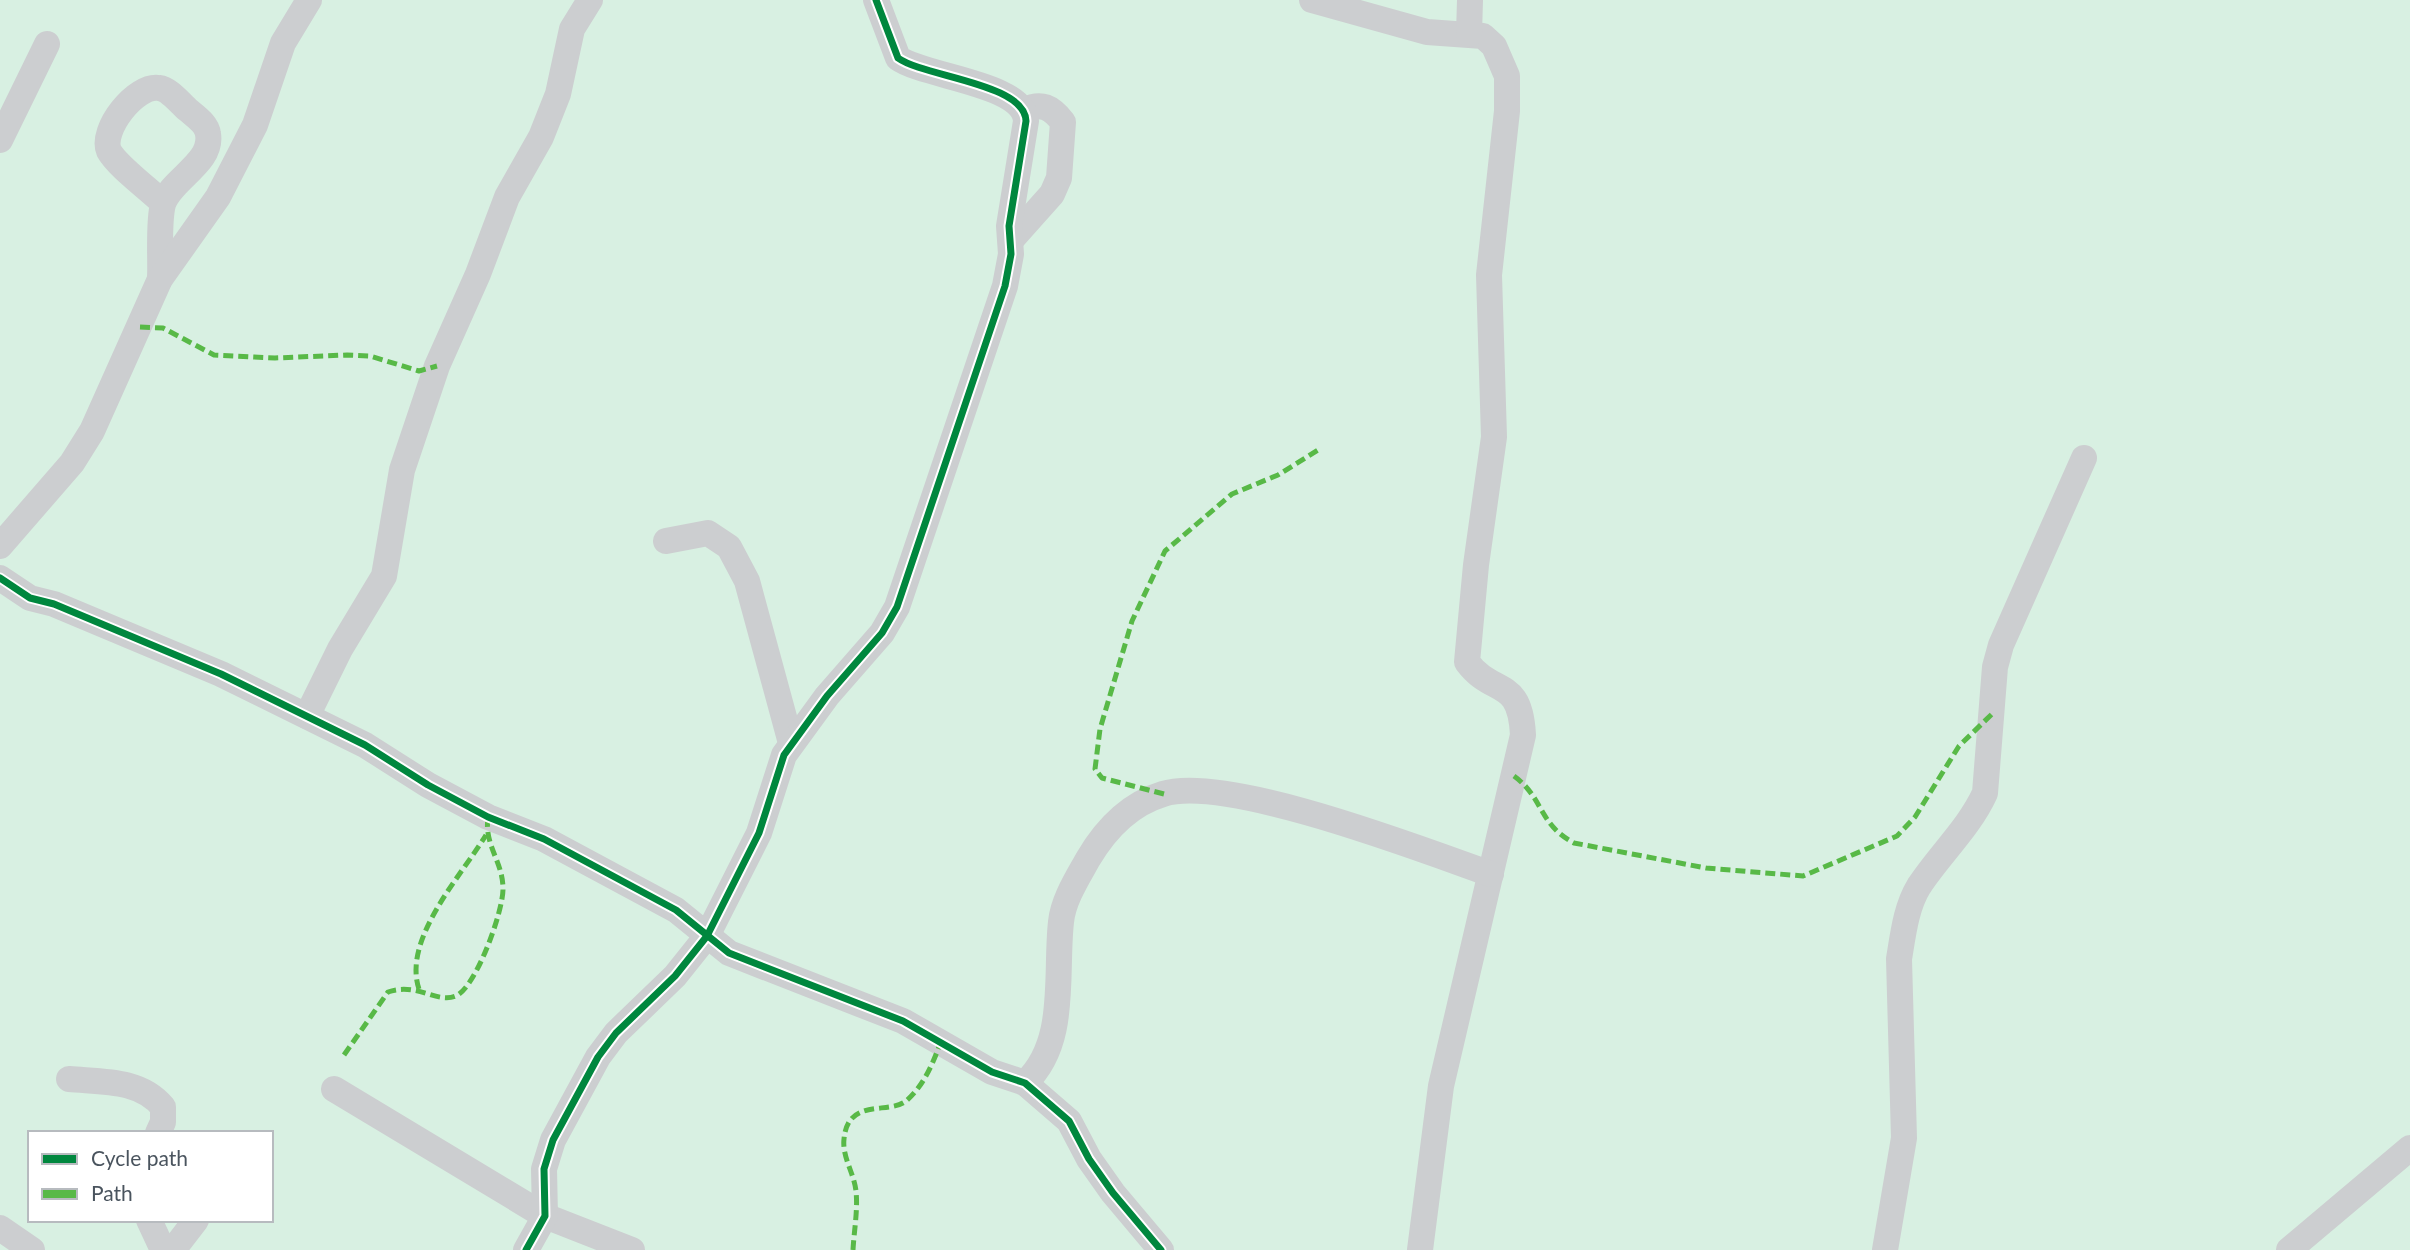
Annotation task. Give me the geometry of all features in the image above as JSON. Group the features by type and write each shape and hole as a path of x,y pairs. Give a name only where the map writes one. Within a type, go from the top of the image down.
{"street":[{"path":"0,546 72,463 92,431 160,279 218,197 255,125 283,43 309,0"},
{"path":"307,716 340,649 384,576 402,470 436,366 478,274 507,197 541,137 558,94 572,29 590,0"},
{"path":"526,1250 545,1216 544,1170 553,1140 598,1057 616,1033 675,975 707,936 760,833 780,766 791,743 882,633 897,607 1005,286 1011,240 1009,226 1026,121 1024,110 1010,99 986,87 898,58 876,0"},
{"path":"1312,0 1427,32 1483,36 1494,46 1507,76 1507,111 1489,275 1494,437 1476,565 1467,662 1478,673 1504,687 1514,697 1522,713 1523,736 1441,1086 1420,1250"},
{"path":"1469,34 1470,0"},
{"path":"0,140 47,44"},
{"path":"1011,240 1052,194 1059,178 1063,122 1054,111 1044,106 1035,105 1024,110"},
{"path":"160,279 163,203"},
{"path":"1885,1250 1904,1138 1899,958 1904,932 1919,886 1976,812 1985,793 1995,667 2001,645 2084,458"},
{"path":"666,541 708,533 729,547 747,581 791,743"},
{"path":"0,578 30,598 54,604 221,674 365,745 476,810 544,839 676,910 729,953 903,1021 992,1072 1025,1083 1069,1121 1089,1159 1113,1193 1161,1250"},
{"path":"1025,1083 1041,1067 1051,1042 1061,919 1069,896 1102,836 1145,802 1164,793 1186,790 1262,802 1364,830 1491,874"},
{"path":"69,1079 132,1085 146,1091 163,1107 163,1122 159,1131"},
{"path":"334,1089 545,1216 632,1250"},
{"path":"2289,1250 2410,1148"},
{"path":"150,1222 163,1250"},
{"path":"173,1250 194,1222"},
{"path":"0,1228 32,1250"}],"green space":[{"path":"0,0 2410,0 2410,1250 0,1250"}],"marked path":[{"path":"140,327 163,328 214,355 275,358 370,356 419,371 437,366"},
{"path":"1164,794 1102,778 1095,769 1100,729 1132,621 1165,551 1232,494 1278,475 1318,450"},
{"path":"1514,776 1531,793 1554,828 1574,843 1706,868 1803,876 1897,836 1915,817 1959,746 1994,712"},
{"path":"344,1055 388,992 408,990 449,998 464,990 472,979 487,948 502,900 502,879 489,837 488,817"},
{"path":"419,989 416,970 426,929 486,835"},
{"path":"853,1250 856,1198 855,1184 844,1146 847,1126 853,1117 861,1112 906,1101 923,1081 941,1041"}],"cycle path":[{"path":"526,1250 545,1216 544,1169 553,1140 598,1057 616,1033 675,976 707,936 759,833 784,755 827,696 882,633 897,607 1005,286 1011,254 1009,226 1026,121 1021,108 992,89 929,71 898,58 876,0"},
{"path":"0,578 30,598 54,604 221,674 365,745 428,785 488,817 544,839 676,910 729,953 903,1021 992,1072 1025,1083 1069,1121 1089,1159 1113,1193 1161,1250"}]}
